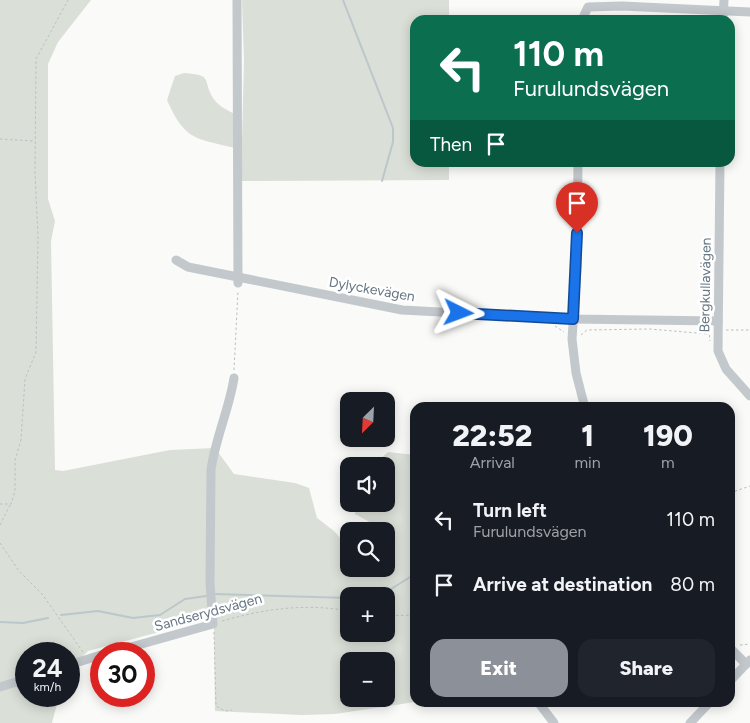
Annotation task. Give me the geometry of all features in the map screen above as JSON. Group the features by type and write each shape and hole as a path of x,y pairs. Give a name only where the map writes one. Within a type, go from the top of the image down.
{"street":[{"path":"237,0 239,280"},
{"path":"723,15 724,0"},
{"path":"584,15 588,7 622,6 723,15 750,12"},
{"path":"578,167 572,339 576,373 583,402"},
{"name":"Bergkullavägen","path":"720,167 718,351 726,369 750,396"},
{"name":"Dylyckevägen","path":"176,260 188,267 239,280 402,310 718,326"},
{"path":"214,624 210,583 211,470 213,455 228,410 234,378"},
{"name":"Sandserydsvägen","path":"149,642 214,624"},
{"path":"735,652 748,662 735,676"},
{"path":"80,662 88,659"},
{"path":"0,687 15,682"},
{"path":"542,707 554,723"},
{"path":"690,723 705,707"}],"path":[{"path":"0,525 11,504 15,491 15,460 21,440 24,379 36,352 38,237 36,59 68,0"},
{"path":"0,139 36,141"},
{"path":"234,378 239,280"},
{"path":"548,326 562,329 568,339 576,339 587,330 650,330 708,334"},
{"path":"718,326 750,330"},
{"path":"735,491 750,486"},
{"path":"0,504 11,504"},
{"path":"0,543 19,570 42,594 88,659"},
{"name":"Sandserydsvägen","path":"214,624 276,608 297,606 340,610"},
{"path":"395,616 410,615"},
{"path":"214,624 216,706 225,711 232,710"}],"shaded area":[{"path":"0,0 91,0 58,42 48,64 48,199 55,221 51,241 55,470 63,471 170,450 215,448 234,474 295,483 309,488 317,518 340,538 340,577 395,577 395,522 370,522 355,514 355,512 395,512 395,457 382,457 388,452 410,454 410,703 395,705 395,652 340,652 340,707 382,707 335,714 302,715 215,711 214,629 208,619 122,642 90,642 90,650 80,659 80,642 15,642 15,707 56,707 52,723 0,723"},
{"path":"242,0 449,0 449,15 410,15 410,167 449,167 449,180 241,181 244,61"},
{"path":"184,73 203,77 215,101 223,108 235,114 235,148 200,139 192,135 179,123 167,100 175,76"}],"waterway":[{"path":"343,0 393,128 393,142 382,181"},
{"path":"394,587 410,577"},
{"path":"216,594 340,598"},
{"path":"61,615 98,611 133,618 160,615 185,599 206,596"},
{"path":"0,622 23,623 48,618"}],"route":[{"path":"459,313 573,319 577,269 577,233"}]}
